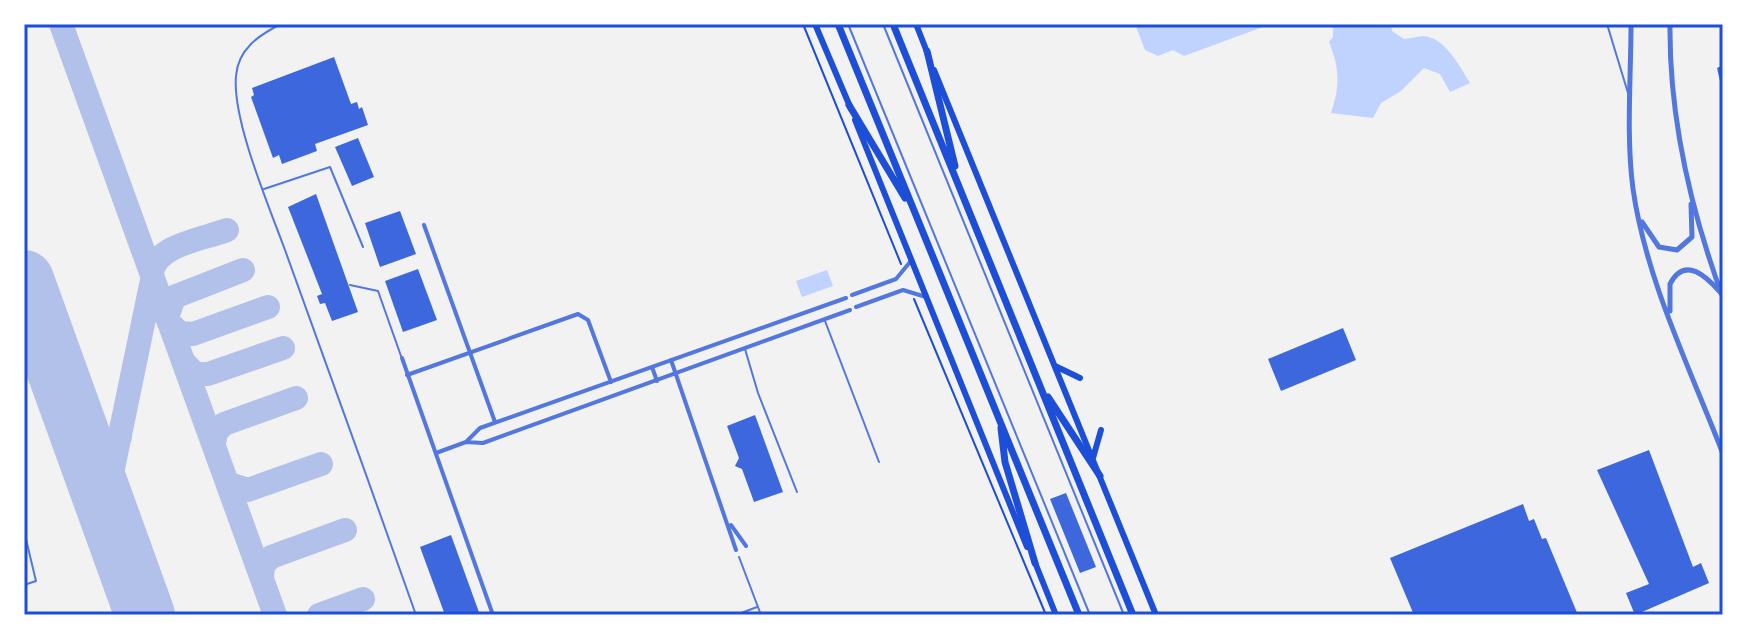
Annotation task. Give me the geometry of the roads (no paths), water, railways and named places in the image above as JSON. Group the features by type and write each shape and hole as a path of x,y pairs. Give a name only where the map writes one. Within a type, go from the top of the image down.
{"highway":[{"path":"815,24 1013,517 1056,615"},
{"path":"838,24 1079,615"},
{"path":"893,24 1133,615"},
{"path":"916,24 1156,615"},
{"path":"927,51 946,118 958,184"},
{"path":"849,105 917,217"},
{"path":"1055,366 1080,378"},
{"path":"1039,383 1100,476"},
{"path":"1001,425 1001,446 1035,563"},
{"path":"1093,458 1101,430"}],"street":[{"path":"1631,24 1632,176 1640,217 1654,278 1723,454"},
{"path":"1670,24 1670,59 1678,139 1691,196 1722,296"},
{"path":"1640,217 1659,247 1677,250 1692,237 1691,196"},
{"path":"424,225 495,423"},
{"path":"852,295 891,281 904,272 912,260"},
{"path":"1671,319 1670,284 1682,271 1692,269 1701,273 1722,296"},
{"path":"891,281 896,292"},
{"path":"856,307 896,292 911,291 927,298"},
{"path":"466,442 480,428 846,298"},
{"path":"436,453 466,442 483,443 850,310"},
{"path":"407,375 582,315 592,327 611,382"},
{"path":"402,358 493,615"},
{"path":"671,360 736,550"},
{"path":"652,367 657,381"},
{"path":"729,523 746,546"}],"lane":[{"path":"281,24 248,47 235,79 240,109 263,189 416,615"},
{"path":"848,24 1090,615"},
{"path":"883,24 1124,615"},
{"path":"1607,24 1631,106"},
{"path":"263,189 330,167 363,247"},
{"path":"350,285 378,291 402,358"},
{"path":"825,319 879,462"},
{"path":"745,348 758,393 797,492"},
{"path":"24,531 36,581 24,585"},
{"path":"739,557 761,615"},
{"path":"736,615 758,607"}],"water":[{"path":"1135,24 1271,24 1184,56 1173,50 1158,56 1145,50"},
{"path":"1327,24 1391,24 1392,31 1404,39 1431,38 1445,47 1470,83 1450,92 1440,74 1424,68 1401,91 1381,103 1373,118 1331,113 1338,78 1329,42 1333,37 1333,28"},
{"path":"827,270 833,286 802,297 796,281"}]}
